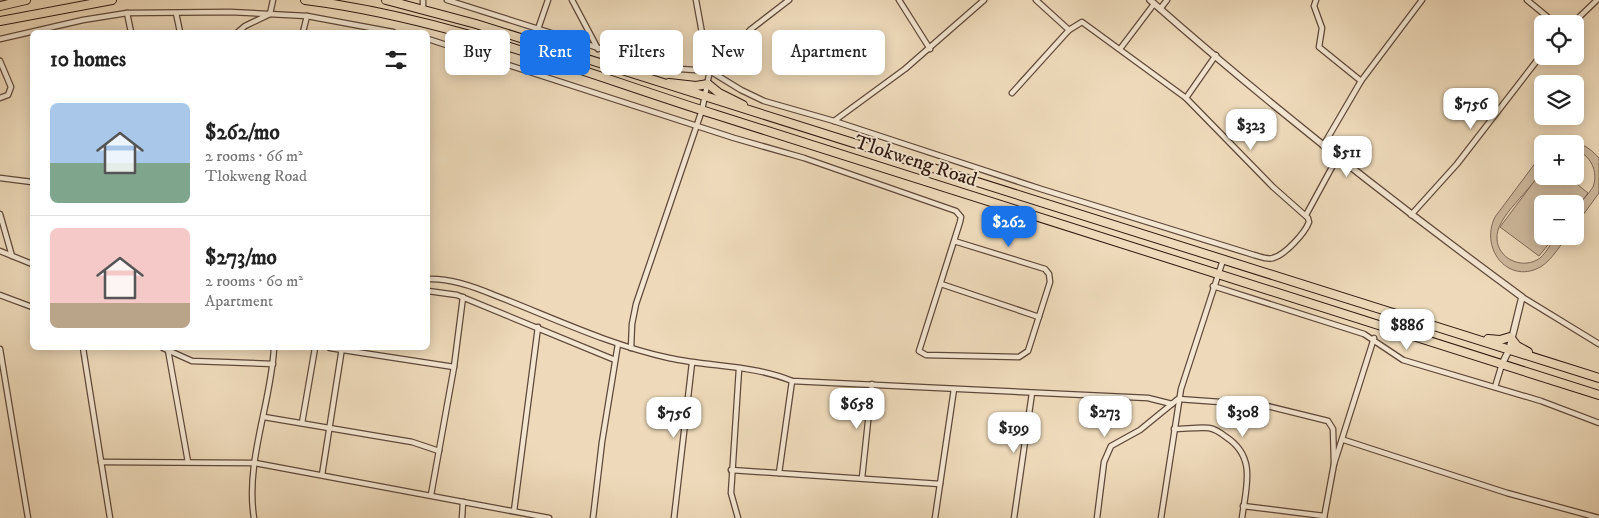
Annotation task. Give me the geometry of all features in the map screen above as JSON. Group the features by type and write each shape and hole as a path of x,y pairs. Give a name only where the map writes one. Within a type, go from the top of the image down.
{"main road":[{"path":"0,1 25,0"},
{"path":"0,6 25,0"},
{"path":"0,21 112,0"},
{"name":"Tlokweng Road","path":"305,0 388,13 438,26 1599,395"},
{"name":"Tlokweng Road","path":"386,0 423,4 706,97 1599,378"},
{"path":"662,83 674,82 696,86 708,84 719,93 754,111"},
{"path":"1462,335 1496,340 1510,337 1520,348 1554,364"}],"street":[{"path":"270,14 273,0"},
{"path":"447,0 462,2 598,49 665,68 693,70"},
{"path":"538,29 548,0"},
{"path":"572,0 598,49"},
{"path":"696,0 701,30"},
{"path":"750,30 789,0"},
{"path":"900,0 930,49"},
{"path":"834,121 888,83 930,49 984,0"},
{"path":"1036,0 1069,30"},
{"path":"1160,9 1167,0"},
{"path":"1316,0 1314,6 1322,28 1319,47 1361,81"},
{"path":"1323,146 1361,81 1422,0"},
{"path":"1527,0 1545,15"},
{"path":"1581,15 1597,0"},
{"path":"1120,49 1152,2 1337,158 1411,215 1522,297 1599,344"},
{"path":"176,12 180,30"},
{"path":"40,30 127,13 176,12 307,16 383,30"},
{"path":"127,13 131,30"},
{"path":"240,30 270,14"},
{"path":"304,30 307,16"},
{"path":"717,75 753,97 834,121 1041,189 1269,258 1274,258 1283,252 1303,232 1309,222 1306,215 1273,187 1186,98 1086,22 1076,24 1069,30 1012,93"},
{"path":"0,39 30,32"},
{"path":"430,40 804,158 956,211 961,217 941,284 919,347 923,354 1022,356 1028,351 1050,282 1047,271 954,241"},
{"path":"1186,98 1216,55"},
{"path":"0,61 11,87 8,95 0,98"},
{"path":"1411,215 1463,156 1534,64"},
{"path":"631,348 632,324 636,304 702,110 709,75"},
{"path":"1306,215 1337,158"},
{"path":"0,178 30,182"},
{"path":"0,214 12,256"},
{"path":"0,251 30,263"},
{"path":"1161,518 1178,399 1213,286 1223,260"},
{"path":"430,279 471,286 631,348 692,363 774,374 792,381 1148,398 1172,404"},
{"path":"941,284 1039,317"},
{"path":"1213,286 1374,338 1391,353 1403,360 1569,410 1599,423"},
{"path":"430,291 463,297 615,360"},
{"path":"0,295 30,306"},
{"path":"431,496 454,367 463,297"},
{"path":"1495,387 1502,364 1509,350 1510,337 1522,297"},
{"path":"514,511 538,327"},
{"path":"1334,464 1344,440 1374,338"},
{"path":"594,518 602,442 618,344"},
{"path":"0,349 28,518"},
{"path":"83,350 110,518"},
{"path":"165,350 188,462"},
{"path":"167,350 192,361 273,364"},
{"path":"254,518 252,492 255,463 274,350"},
{"path":"302,423 315,350"},
{"path":"322,475 342,350"},
{"path":"354,350 454,367"},
{"path":"674,518 692,363"},
{"path":"738,518 731,493 731,470 739,369"},
{"path":"779,473 792,381"},
{"path":"862,478 872,384"},
{"path":"934,518 954,389"},
{"path":"1014,518 1032,393"},
{"path":"1097,518 1108,451 1115,442 1140,430 1178,399 1263,405 1328,421 1334,429 1334,464 1324,517 1244,506"},
{"path":"264,417 412,442 439,452"},
{"path":"1174,429 1210,428 1223,435 1239,448 1247,462 1242,518"},
{"path":"1344,440 1507,494 1599,518"},
{"path":"101,462 255,463 546,518"},
{"path":"731,470 940,484"},
{"path":"462,518 463,502"}],"shaded area":[{"path":"1584,146 1599,158 1599,193 1584,214 1584,199 1595,181 1592,164 1585,155"},
{"path":"1534,165 1534,182 1502,221 1498,230 1498,246 1501,252 1511,260 1524,263 1537,260 1543,256 1550,245 1560,245 1542,266 1530,271 1519,271 1509,268 1500,261 1494,252 1491,241 1491,229 1495,217"},
{"path":"1534,182 1534,185 1578,185 1588,193 1584,198 1584,195 1534,195 1534,245 1548,245 1539,256 1500,227"}]}
